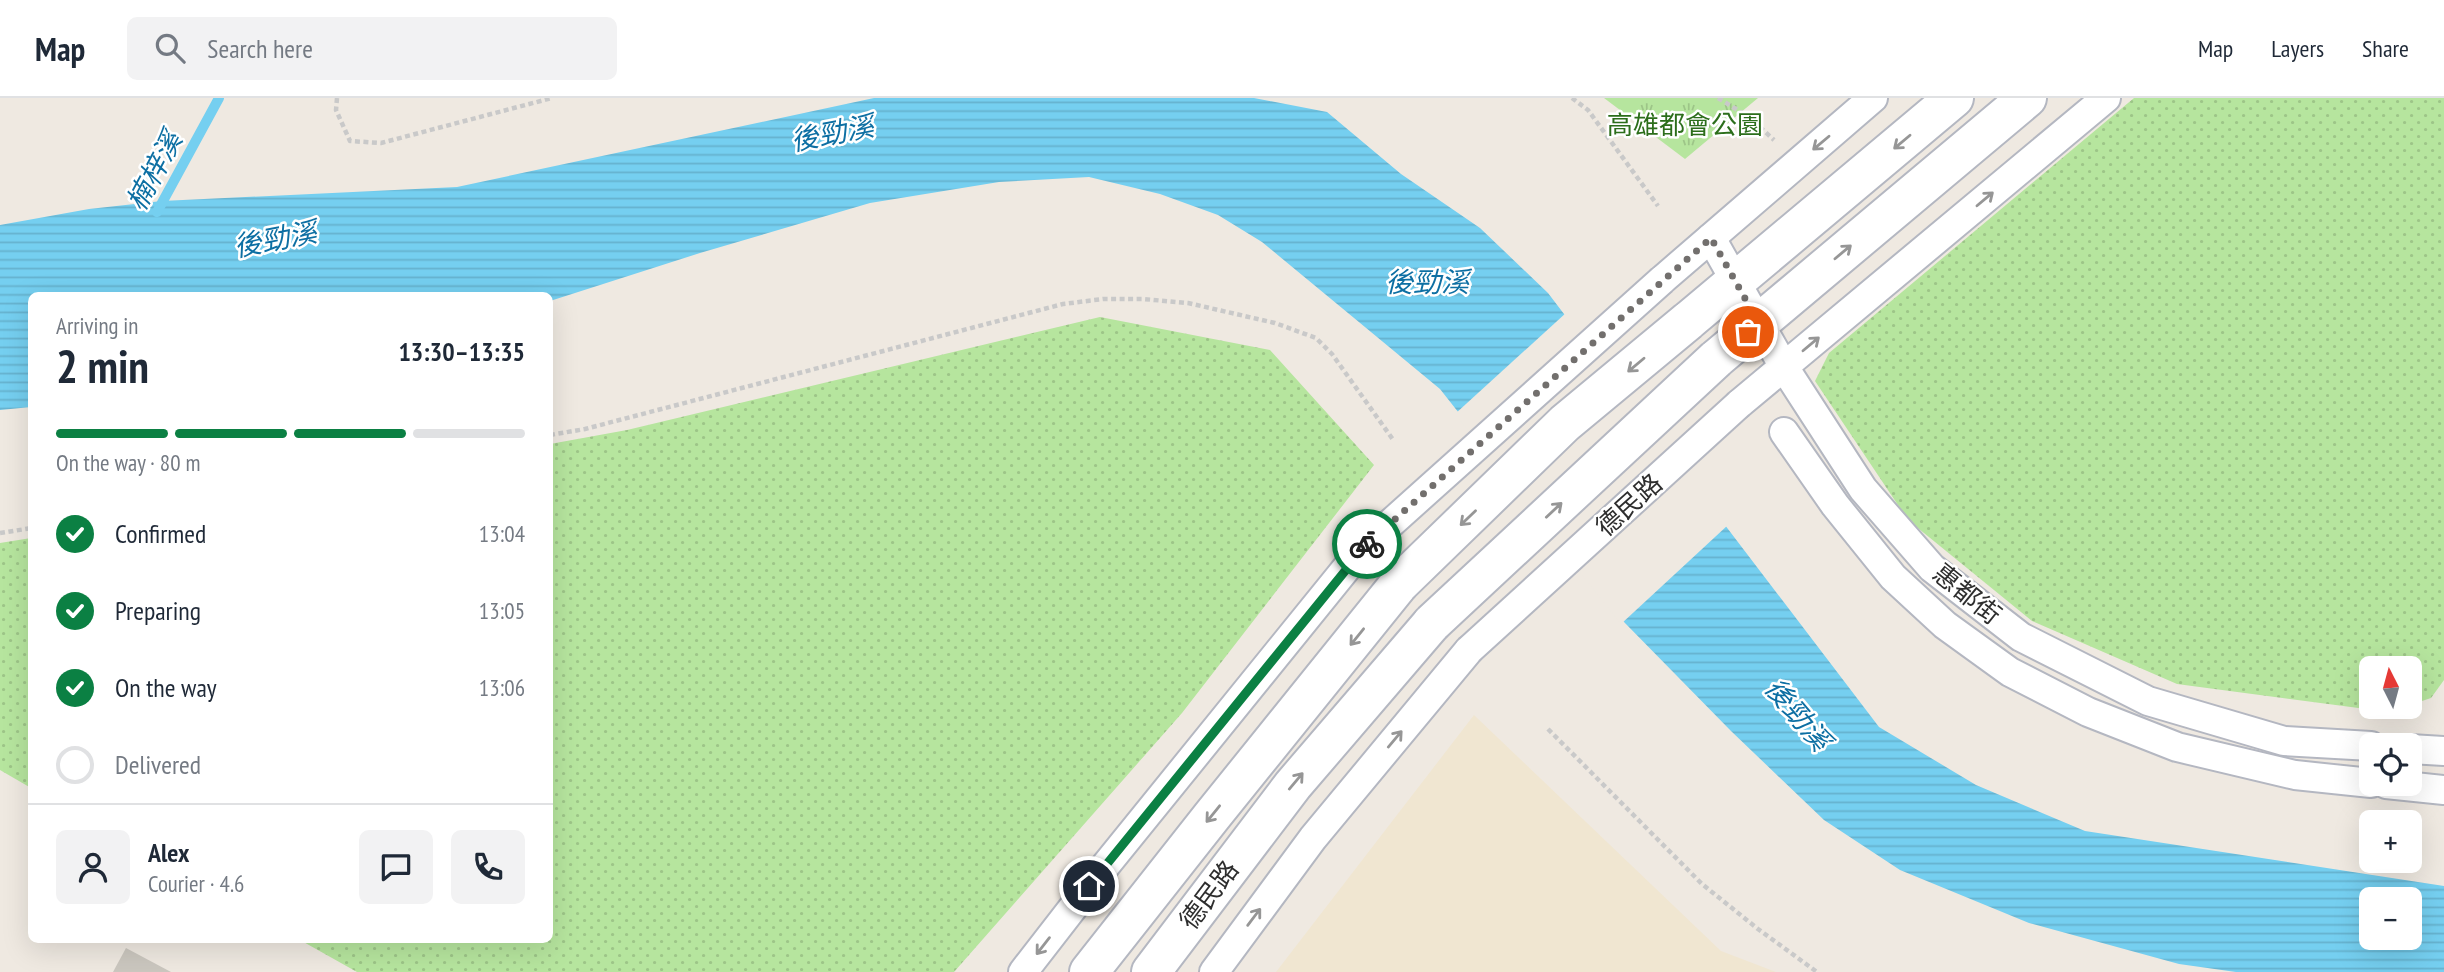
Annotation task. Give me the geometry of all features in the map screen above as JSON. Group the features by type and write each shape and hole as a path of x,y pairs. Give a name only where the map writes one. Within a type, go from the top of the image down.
{"street":[{"path":"1023,972 1362,548 1662,280 1873,98"},
{"name":"德民路","path":"1089,972 1399,584 1565,423 1954,98"},
{"name":"德民路","path":"1151,972 1293,785 1432,623 1716,359 2027,98"},
{"name":"德民路","path":"1214,972 1313,838 1469,650 1740,404 2106,98"},
{"name":"惠都街","path":"1711,238 1784,367 1863,489 1932,568 2021,637 2148,701 2284,741 2359,745"},
{"path":"1784,432 1835,505 1894,577 1945,625 2010,672 2088,712 2177,747 2295,775 2359,782"},
{"path":"2422,750 2444,751"},
{"path":"2422,788 2444,790"}],"path":[{"path":"337,98 336,110 350,141 381,143 552,98"},
{"path":"1572,98 1588,110 1658,206"},
{"path":"1718,98 1749,117 1798,162"},
{"path":"553,434 585,429 1063,304 1129,299 1169,300 1202,305 1275,323 1316,338 1332,354 1394,442"},
{"path":"0,533 28,529"},
{"path":"1548,729 1702,884 1817,972"}],"shaded area":[{"path":"1474,715 1721,951 1776,972 1276,972"}],"green space":[{"name":"高雄都會公園","path":"1604,98 1758,98 1685,159"},
{"path":"2134,98 2444,98 2444,680 2431,698 2422,701 2422,656 2359,656 2359,708 2177,684 2032,621 1908,520 1815,381 1829,353"},
{"path":"1100,317 1270,350 1374,465 1182,713 954,972 357,972 305,943 553,943 553,443 627,430"},
{"path":"28,539 28,786 0,770 0,543"}],"water":[{"name":"後勁溪","path":"874,98 1254,98 1327,112 1401,174 1480,228 1548,293 1879,727 1976,785 2085,831 2444,886 2444,972 2236,972 2179,964 2029,923 1900,870 1824,820 1731,731 1624,622 1440,389 1262,242 1218,215 1160,194 1089,177 999,182 870,203 553,300 553,292 28,292 28,407 0,410 0,225 89,209 162,201 457,187"}],"pier":[{"path":"1567,312 1728,525 1621,624 1455,414"}],"building":[{"path":"126,948 171,972 113,972"}],"waterway":[{"name":"楠梓溪","path":"157,212 219,98"}],"way so far":[{"path":"1367,544 1711,238 1759,323 1748,332"}],"route":[{"path":"1089,886 1367,544"}]}
